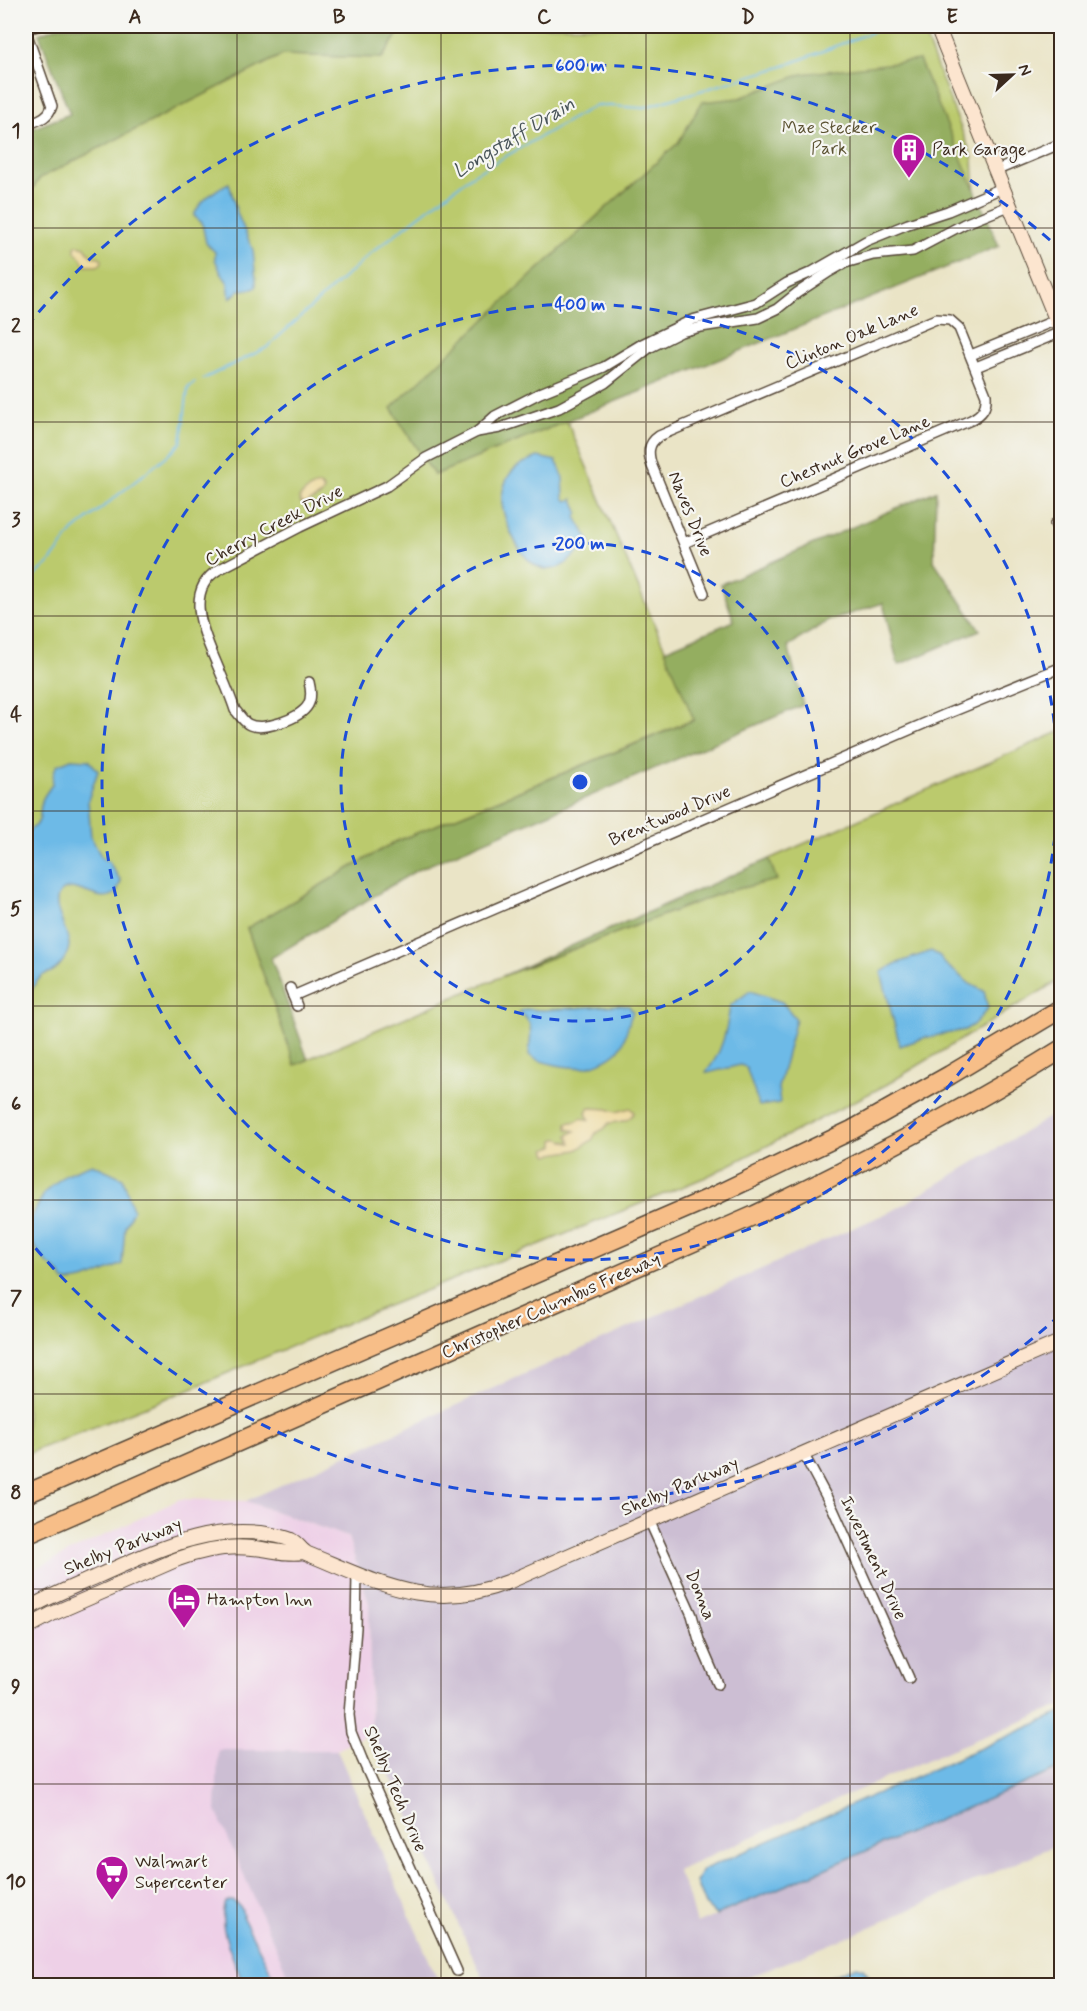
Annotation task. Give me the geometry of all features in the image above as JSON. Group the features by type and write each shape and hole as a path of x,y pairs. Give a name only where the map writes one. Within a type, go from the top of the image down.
{"highway":[{"name":"Christopher Columbus Freeway","path":"26,1494 710,1198 861,1125 1062,1008"},
{"name":"Christopher Columbus Freeway","path":"26,1535 755,1215 943,1120 1062,1049"},
{"path":"26,1484 95,1463"},
{"path":"26,1540 79,1512"}],"street":[{"path":"26,125 44,118 50,113 52,106 26,30 38,26"},
{"path":"937,26 1059,329"},
{"path":"995,171 1062,143"},
{"name":"Cherry Creek Drive","path":"477,432 522,421 559,408 583,396 605,383 648,345 701,327 758,318 777,309 866,241 948,211 1002,188"},
{"name":"Cherry Creek Drive","path":"309,682 311,690 309,702 301,713 269,727 261,728 247,724 235,710 201,625 199,602 206,580 218,570 300,527 387,486 426,458 477,432 495,416 540,393 604,368 692,320 756,303 787,283 831,266 873,255 913,251 955,228 1009,206"},
{"path":"948,211 955,228"},
{"name":"Clinton Oak Lane","path":"650,446 659,436 939,318 950,320 959,328 971,355"},
{"path":"971,355 1059,329"},
{"path":"976,367 1059,329"},
{"name":"Chestnut Grove Lane","path":"684,543 976,417 984,411 987,401 985,388 971,355"},
{"path":"514,406 522,421"},
{"name":"Naves Drive","path":"650,446 652,466 704,593"},
{"name":"Brentwood Drive","path":"293,997 1062,667"},
{"name":"Shelby Parkway","path":"26,1610 180,1541 228,1532 265,1534 292,1540 304,1552 398,1589 423,1595 448,1596 471,1593 501,1585 1062,1341"},
{"name":"Investment Drive","path":"804,1453 833,1509 909,1678"},
{"name":"Donna","path":"650,1520 692,1614 699,1640 718,1684"},
{"path":"198,1552 206,1544 205,1535"},
{"name":"Shelby Parkway","path":"26,1628 52,1614 198,1552 243,1547 287,1555 304,1552"},
{"name":"Shelby Tech Drive","path":"357,1574 356,1628 349,1716 351,1732 457,1971"}],"shaded area":[{"path":"1061,1110 1061,1706 952,1749 677,1870 689,1898 696,1924 1061,1768 1061,1843 857,1933 730,1985 486,1985 371,1732 369,1603 348,1537 246,1501 896,1209"},
{"path":"180,1499 246,1501 348,1537 369,1603 371,1732 337,1750 218,1750 292,1985 26,1985 26,1573"},
{"path":"218,1750 337,1750 440,1985 292,1985 216,1811"}],"green space":[{"path":"59,26 403,26 382,58 282,55 40,178 26,198 26,131 70,114 39,34"},
{"name":"Mae Stecker Park","path":"403,26 921,26 973,159 975,196 702,102 678,143 531,276 434,475 567,421 695,719 395,842 247,928 296,1064 503,976 724,892 776,880 769,859 1059,732 1062,737 1061,979 886,1085 706,1177 26,1454 26,198 40,178 282,55 382,58"},
{"name":"Mae Stecker Park","path":"919,60 999,246 434,475 391,408 531,276 678,143 702,102 740,98 802,74"},
{"path":"936,491 934,561 980,630 898,665 883,603 828,621 788,646 803,705 417,870 271,958 308,1060 295,1065 247,928 395,842 694,720 665,650 734,621 721,584"},
{"path":"769,859 777,880 724,892 503,976"}],"sand":[{"path":"78,245 85,247 91,256 99,257 102,260 101,264 85,266 75,252 75,247"},
{"path":"320,485 324,489 322,495 306,504 301,503 299,498 303,494"},
{"path":"630,1108 634,1112 627,1120 609,1123 596,1133 592,1140 577,1150 548,1155 546,1149 554,1146 554,1140 559,1139 571,1143 568,1135 575,1131 567,1129 567,1123 581,1118 590,1120 586,1114 588,1109 616,1112"}],"water":[{"path":"229,183 237,213 253,250 256,281 256,287 239,290 230,299 228,283 215,259 215,252 206,243 202,223 194,216 208,196"},
{"path":"538,457 556,461 562,475 564,498 567,501 573,499 578,512 576,517 590,542 590,546 564,565 552,569 533,564 525,556 507,524 502,504 504,487 511,473 521,464"},
{"path":"71,759 89,760 98,771 88,800 91,837 102,858 109,862 121,881 116,893 109,896 102,897 72,888 60,893 57,904 68,940 68,950 60,964 54,970 41,976 26,997 26,833 40,819 42,801 52,784 57,765"},
{"path":"931,951 940,956 943,962 970,984 984,991 988,1008 976,1023 965,1030 924,1038 900,1046 881,972 895,964"},
{"path":"750,991 782,1002 796,1019 778,1088 780,1103 759,1106 746,1067 740,1065 706,1072 720,1049 730,1006"},
{"path":"629,1006 633,1012 625,1038 615,1054 597,1064 579,1067 555,1065 529,1055 530,1026 519,1012 525,1009"},
{"path":"92,1164 123,1178 133,1210 125,1227 122,1264 87,1279 64,1282 60,1273 47,1263 29,1239 28,1224 45,1192 66,1174"},
{"path":"1061,1713 1061,1768 716,1915 705,1905 696,1882 702,1870"},
{"path":"232,1901 241,1908 243,1918 278,1985 243,1985 239,1982 240,1976 226,1940 223,1921 225,1902"},
{"path":"857,1966 863,1968 876,1985 809,1985"}],"waterway":[{"name":"Longstaff Drain","path":"203,379 266,348 371,253 471,176 596,105 642,108 781,67 888,26"},
{"name":"Longstaff Drain","path":"26,581 49,563 73,531 173,451 181,442 188,388 195,382"}],"place":[{"name":"Park Garage","path":"909,179"},
{"name":"Hampton Inn","path":"184,1629"},
{"name":"Walmart Supercenter","path":"112,1901"}]}
